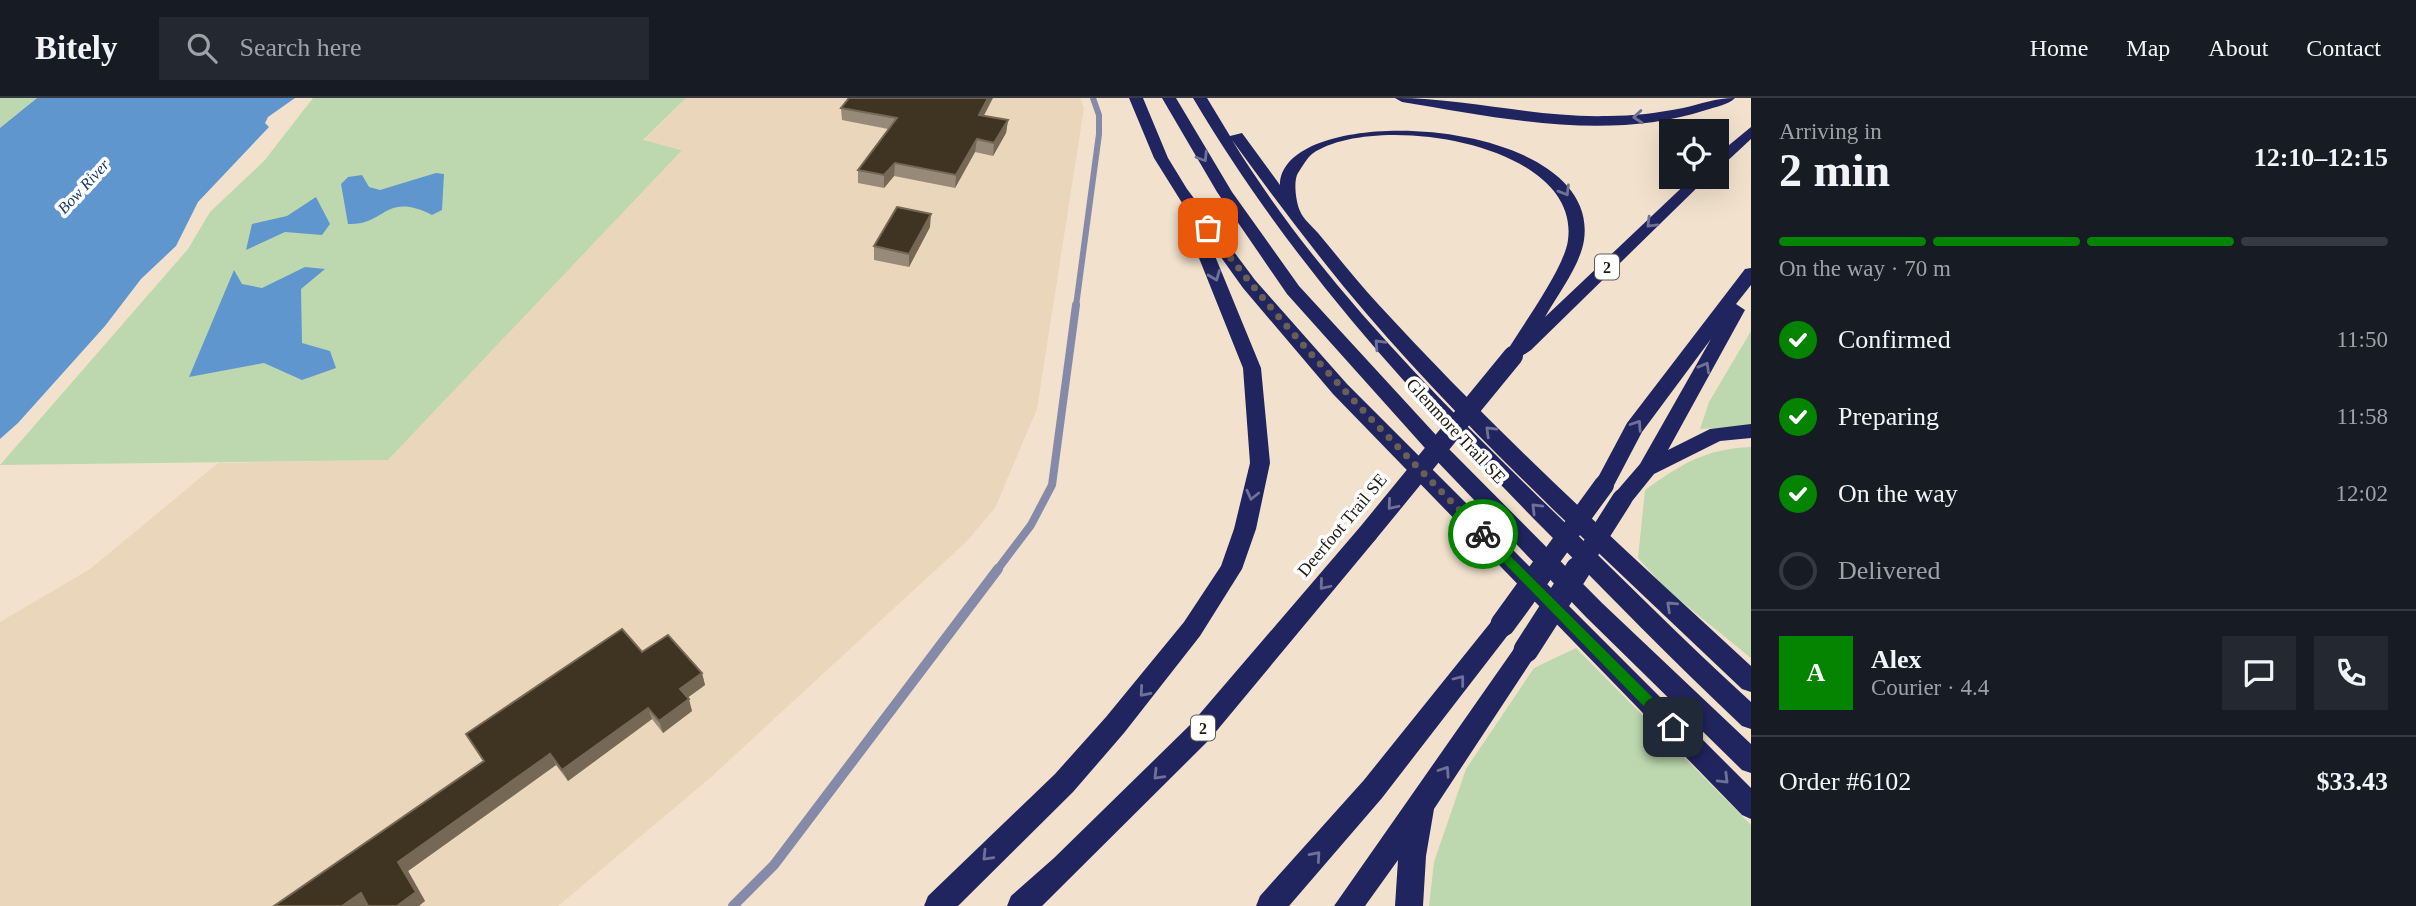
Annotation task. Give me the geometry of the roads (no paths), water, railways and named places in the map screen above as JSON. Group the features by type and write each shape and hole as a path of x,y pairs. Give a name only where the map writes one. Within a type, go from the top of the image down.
{"highway":[{"path":"1136,98 1161,158 1180,190 1249,284 1340,389 1751,806"},
{"name":"Glenmore Trail SE","path":"1169,98 1225,192 1293,290 1440,452 1594,610 1751,761"},
{"name":"Glenmore Trail SE","path":"1200,98 1278,223 1348,311 1462,435 1751,718"},
{"path":"1211,98 1346,280 1464,406 1751,681"},
{"path":"1402,98 1524,115 1605,120 1672,114 1728,98"},
{"path":"1393,116 1458,124 1507,142 1554,175 1571,199 1576,239 1513,356"},
{"path":"1292,210 1287,179 1296,153 1314,134 1354,118"},
{"path":"1729,152 1751,131"},
{"name":"Deerfoot Trail SE","path":"1021,906 1064,868 1200,732 1513,356 1688,189"},
{"path":"938,906 1064,783 1152,683 1231,569 1245,529 1260,463 1252,368 1180,190"},
{"path":"1270,906 1373,789 1503,624 1605,485 1634,428 1751,273"},
{"path":"1348,906 1424,801 1526,650 1622,499 1647,469 1751,284"},
{"path":"1647,469 1717,434 1751,432"},
{"path":"1721,652 1751,672"},
{"path":"1409,906 1412,856 1424,801"}],"lane":[{"path":"733,906 774,865 1031,524 1052,485 1099,134 1099,115 1093,98"}],"water":[{"name":"Bow River","path":"37,98 295,98 268,117 265,123 269,127 198,202 176,246 141,279 105,326 18,423 0,439 0,128"},
{"path":"436,173 444,174 442,210 432,215 416,209 395,208 370,220 348,224 341,184 348,177 362,175 369,187 380,190"},
{"path":"316,197 330,224 322,235 285,232 246,250 252,224 287,216"},
{"path":"305,267 325,269 301,289 302,343 330,351 336,368 302,380 264,363 189,377 234,270 242,284 262,288"}]}
